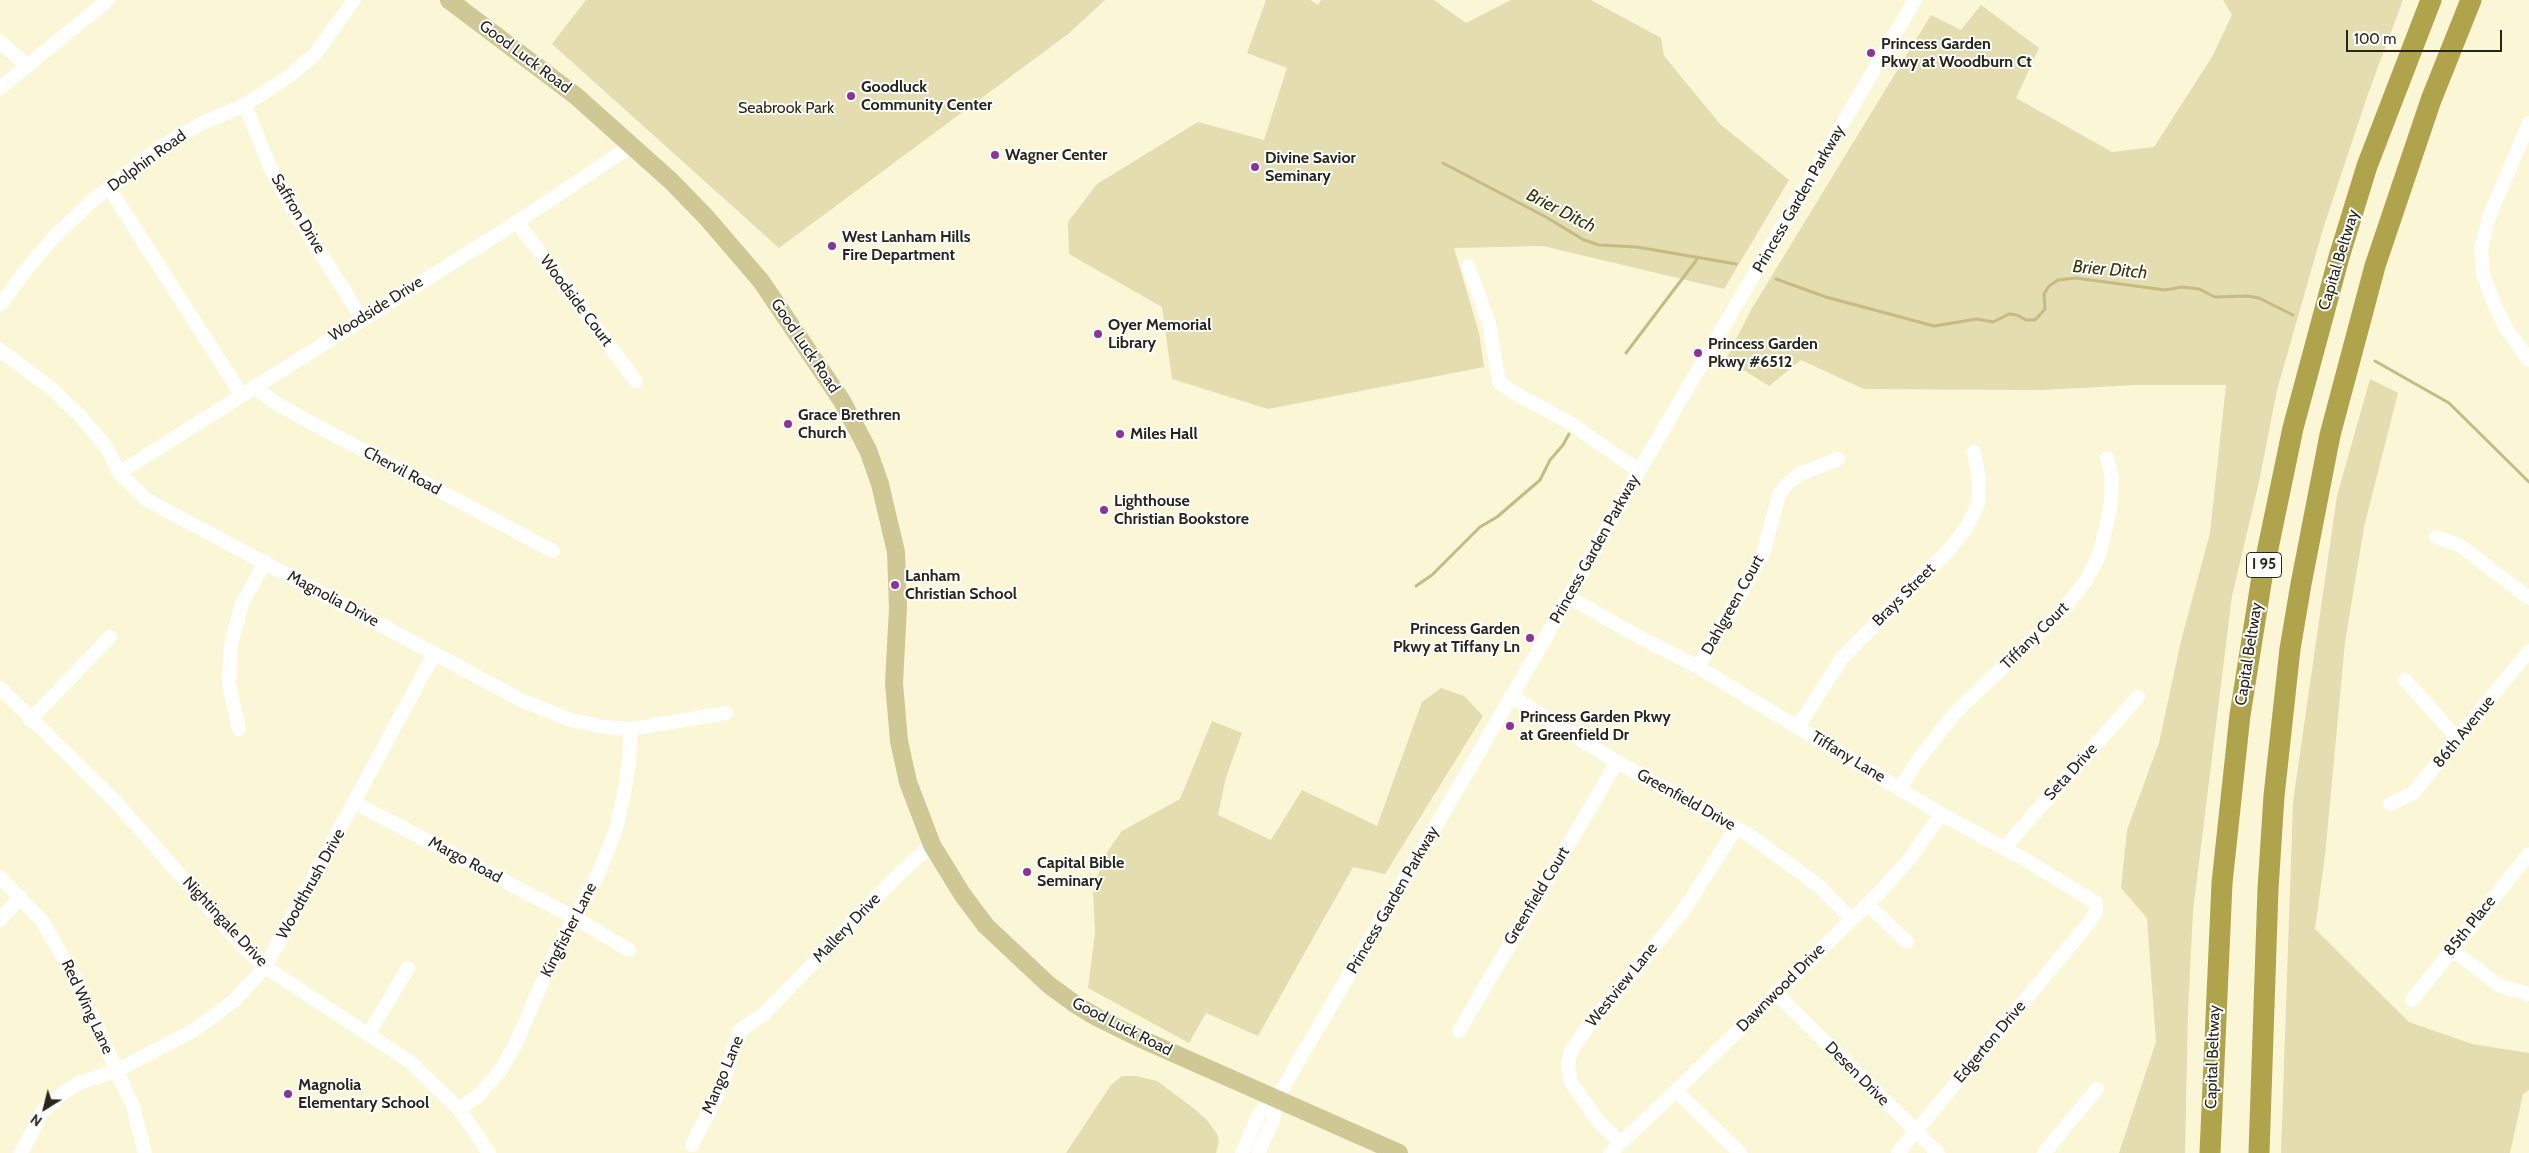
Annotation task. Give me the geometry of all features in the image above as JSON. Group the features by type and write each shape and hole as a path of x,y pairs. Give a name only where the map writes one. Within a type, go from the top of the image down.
{"highway":[{"name":"Capital Beltway","path":"2210,1153 2222,882 2240,715 2262,577 2293,428 2339,257 2370,158 2431,0"},
{"name":"I 95","path":"2259,1153 2268,889 2274,796 2290,650 2302,574 2330,434 2375,266 2428,108 2471,0"}],"main road":[{"name":"Good Luck Road","path":"449,0 569,91 633,145 706,217 761,281 842,401 870,457 888,509 896,552 898,608 894,682 899,741 908,782 932,845 962,894 986,926 1021,961 1075,1004 1138,1038 1399,1153"}],"street":[{"path":"0,88 108,0"},
{"name":"Dolphin Road","path":"0,305 25,270 55,236 109,188 175,138 223,112 245,105 307,63 354,0"},
{"name":"Princess Garden Parkway","path":"1277,1098 1569,597 1639,470 1915,0"},
{"path":"0,42 27,66"},
{"name":"Saffron Drive","path":"245,105 270,167 288,201 362,319"},
{"path":"2529,123 2489,217 2481,249 2483,274 2495,306 2511,336 2529,360"},
{"name":"Woodside Drive","path":"119,473 241,394 517,222 633,145"},
{"path":"109,188 241,394"},
{"name":"Woodside Court","path":"517,222 636,381"},
{"path":"1468,266 1489,323 1499,382 1514,393 1567,421 1639,470"},
{"name":"Magnolia Drive","path":"0,350 52,389 86,422 108,448 119,473 147,500 523,701 551,713 590,724 630,729 726,713"},
{"name":"Chervil Road","path":"254,386 274,402 308,421 553,551"},
{"name":"Brays Street","path":"1798,727 1842,658 1941,559 1967,527 1978,504 1979,479 1974,452"},
{"name":"Tiffany Court","path":"1900,788 1918,760 1955,713 2064,609 2088,578 2100,553 2111,504 2112,478 2107,458"},
{"name":"Dahlgreen Court","path":"1698,667 1763,554 1779,495 1786,484 1800,474 1838,459"},
{"path":"2436,537 2459,544 2529,598"},
{"path":"238,729 229,684 230,644 242,604 265,562"},
{"name":"Tiffany Lane","path":"1569,597 1630,632 1698,667 1941,814 2004,848 2096,903 2096,912 2082,932"},
{"path":"30,720 110,636"},
{"name":"86th Avenue","path":"2390,804 2413,793 2529,651"},
{"name":"Woodthrush Drive","path":"21,1153 36,1120 51,1103 80,1082 116,1070 196,1029 236,1000 265,966 355,803 434,654"},
{"path":"2405,680 2458,739"},
{"name":"Nightingale Drive","path":"0,688 30,720 116,802 231,932 265,966 409,1060 459,1109 489,1153"},
{"name":"Greenfield Drive","path":"1511,696 1617,762 1736,828 1786,861 1819,886 1851,918"},
{"name":"Seta Drive","path":"2004,848 2138,697"},
{"name":"Kingfisher Lane","path":"459,1109 478,1096 500,1071 515,1045 552,960 599,872 616,832 628,776 630,729"},
{"name":"Greenfield Court","path":"1459,1031 1617,762"},
{"name":"Margo Road","path":"355,803 575,918 629,950"},
{"name":"Dawnwood Drive","path":"1610,1153 1867,904 1911,857 1941,814"},
{"name":"Westview Lane","path":"1621,1143 1598,1121 1575,1089 1568,1068 1570,1053 1585,1031 1684,910 1736,828"},
{"name":"Mallery Drive","path":"766,1013 900,873 932,845"},
{"name":"85th Place","path":"2412,1000 2529,854"},
{"name":"Red Wing Lane","path":"0,877 34,910 52,935 73,975 133,1106 146,1153"},
{"path":"0,920 22,897"},
{"path":"1867,904 1907,942"},
{"name":"Edgerton Drive","path":"1898,1153 2082,932"},
{"path":"2451,949 2500,986 2529,994"},
{"path":"369,1033 408,968"},
{"name":"Desen Drive","path":"1776,993 1938,1153"},
{"name":"Mango Lane","path":"692,1145 722,1086 739,1031 766,1013"},
{"path":"2044,1153 2097,1089"},
{"path":"1676,1091 1740,1153"},
{"path":"1242,1153 1259,1114 1277,1098"},
{"path":"1258,1153 1273,1120 1277,1098"}],"green space":[{"name":"Seabrook Park","path":"586,0 1105,0 1068,34 779,248 552,44"},
{"path":"1266,0 1310,0 1318,5 1321,0 1434,0 1466,23 1511,0 1591,0 1661,38 1664,56 1720,124 1789,180 1724,289 1543,246 1454,248 1479,333 1484,367 1268,409 1172,379 1162,307 1069,254 1068,222 1097,184 1198,122 1264,140 1287,68 1247,53"},
{"path":"2223,0 2403,0 2369,91 2323,229 2277,390 2259,482 2232,596 2193,911 2188,1010 2185,1153 2119,1153 2156,1042 2147,918 2121,888 2127,830 2159,743 2181,641 2210,533 2226,385 2135,385 2043,390 1864,389 1801,360 1769,386 1726,359 1751,310 1931,15 1961,30 1981,5 2039,48 2016,98 2112,152 2154,147 2212,57 2232,15"},
{"path":"2370,379 2398,393 2364,527 2345,642 2325,856 2315,929 2409,1022 2472,1044 2529,1053 2529,1090 2523,1094 2510,1153 2281,1153 2293,802 2337,496"},
{"path":"1441,688 1464,696 1483,716 1385,874 1353,867 1258,1036 1206,1013 1189,1043 1088,988 1095,933 1093,891 1105,855 1122,831 1180,799 1212,721 1242,733 1226,777 1218,815 1271,840 1302,790 1377,826 1422,702"},
{"path":"1122,1076 1136,1076 1157,1081 1192,1107 1207,1120 1217,1134 1219,1141 1216,1153 1066,1153 1111,1085"}],"waterway":[{"name":"Brier Ditch","path":"1443,163 1546,217 1584,240 1599,245 1637,247 1736,264"},
{"path":"1626,353 1698,258"},
{"name":"Brier Ditch","path":"1776,279 1826,297 1934,326 1977,319 1993,322 2009,314 2017,315 2026,320 2035,320 2045,309 2044,294 2049,286 2058,280 2076,278 2165,290 2182,287 2199,289 2215,297 2247,296 2259,298 2293,315"},
{"name":"Brier Ditch","path":"2375,361 2449,403 2529,482"},
{"path":"1416,586 1432,575 1480,527 1497,517 1540,480 1550,460 1563,445 1569,434"}],"place":[{"name":"Princess Garden Pkwy at Woodburn Ct","path":"1871,53"},
{"name":"Goodluck Community Center","path":"851,96"},
{"name":"Wagner Center","path":"995,155"},
{"name":"Divine Savior Seminary","path":"1255,167"},
{"name":"West Lanham Hills Fire Department","path":"832,246"},
{"name":"Oyer Memorial Library","path":"1098,334"},
{"name":"Princess Garden Pkwy #6512","path":"1698,353"},
{"name":"Grace Brethren Church","path":"788,424"},
{"name":"Miles Hall","path":"1120,434"},
{"name":"Lighthouse Christian Bookstore","path":"1104,510"},
{"name":"Lanham Christian School","path":"895,585"},
{"name":"Princess Garden Pkwy at Tiffany Ln","path":"1530,638"},
{"name":"Princess Garden Pkwy at Greenfield Dr","path":"1510,726"},
{"name":"Capital Bible Seminary","path":"1027,872"},
{"name":"Magnolia Elementary School","path":"288,1094"}]}
